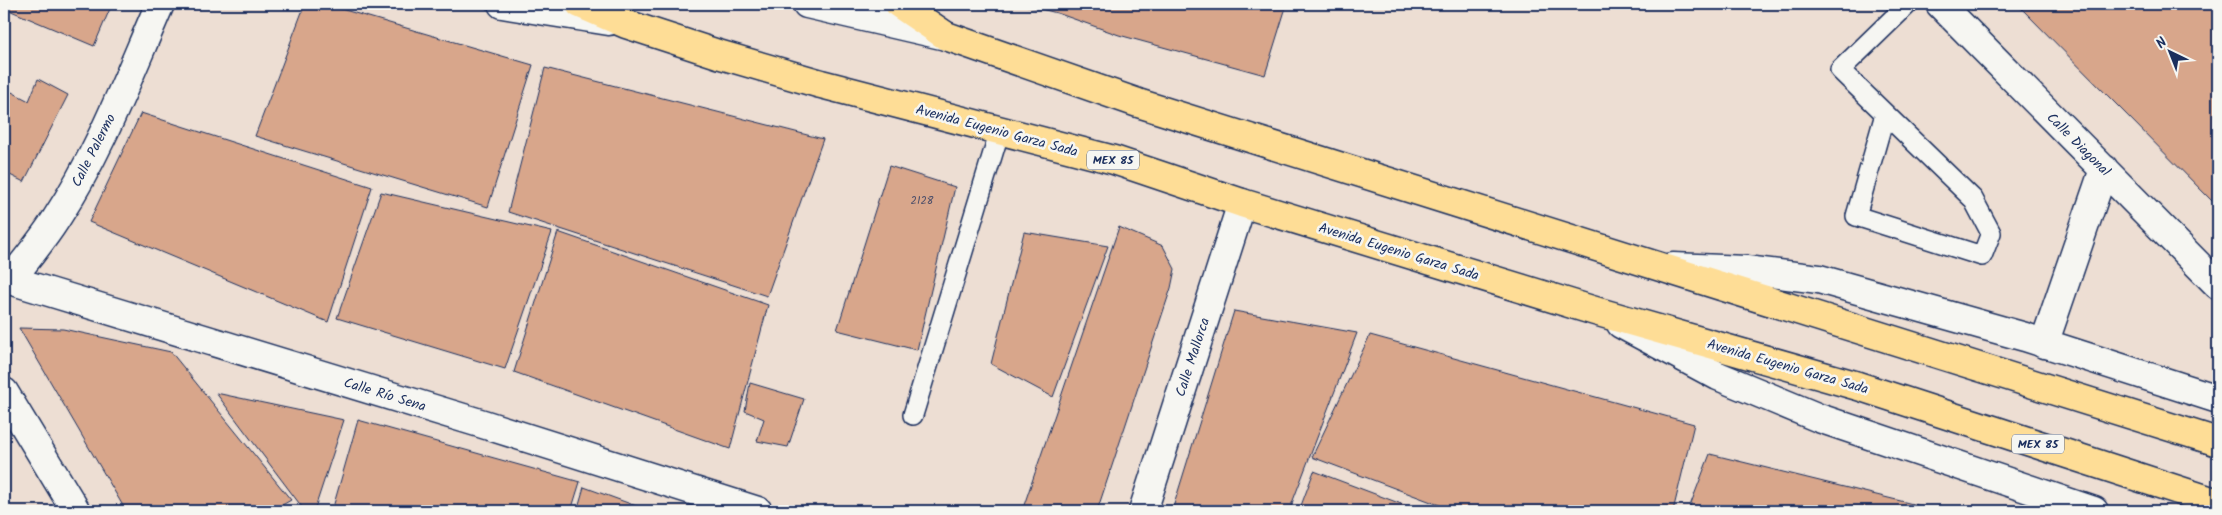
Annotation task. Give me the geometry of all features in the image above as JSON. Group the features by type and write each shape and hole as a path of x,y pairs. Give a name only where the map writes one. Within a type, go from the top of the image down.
{"highway":[{"name":"Avenida Eugenio Garza Sada","path":"580,4 626,24 718,54 822,84 1114,160 1242,203 1595,311 1858,386 2218,503"},
{"path":"899,4 946,36 1138,103 1437,196 1655,267 2218,442"}],"street":[{"name":"Calle Palermo","path":"7,281 56,219 102,138 160,4"},
{"path":"502,4 626,24"},
{"path":"807,4 946,36"},
{"name":"Calle Diagonal","path":"1940,4 2217,281"},
{"path":"2044,344 2104,169"},
{"name":"Calle Mallorca","path":"1143,511 1242,203"},
{"path":"1655,267 1746,270 1819,278 2044,344 2218,399"},
{"name":"Calle Río Sena","path":"7,281 483,424 758,511"},
{"path":"1595,311 1718,376 1819,418 2031,501 2084,509"},
{"path":"4,392 76,511"}],"lane":[{"path":"1886,114 1856,216 1982,256 1990,233 1973,199 1886,114 1840,70 1908,4"},
{"path":"913,415 1000,130"}],"building":[{"path":"4,4 112,4 94,46 4,8"},
{"path":"305,4 324,4 533,65 488,207 255,136"},
{"path":"1021,4 1287,4 1265,75 1119,35 1057,13"},
{"path":"2017,4 2218,4 2218,207"},
{"path":"545,68 823,139 767,296 508,212"},
{"path":"38,79 68,95 24,182 4,172 4,88 29,101"},
{"path":"141,113 372,187 328,322 89,222"},
{"path":"889,166 955,187 917,350 837,330"},
{"path":"381,192 552,232 505,369 337,318"},
{"path":"1119,227 1163,246 1175,269 1171,288 1097,511 1022,511"},
{"path":"558,232 768,305 730,449 514,372"},
{"path":"1024,232 1108,246 1053,397 991,364"},
{"path":"1234,311 1357,333 1289,511 1172,511"},
{"path":"19,328 63,329 171,352 291,500 272,511 126,511"},
{"path":"1370,335 1694,424 1673,511 1455,511 1312,457"},
{"path":"750,383 804,399 788,447 757,441 764,419 745,411"},
{"path":"216,393 344,420 314,511 305,511"},
{"path":"358,420 580,482 571,511 332,511"},
{"path":"1710,454 1925,507 1924,511 1688,511"},
{"path":"1314,471 1420,511 1299,511"},
{"path":"584,487 650,511 577,511"}]}
